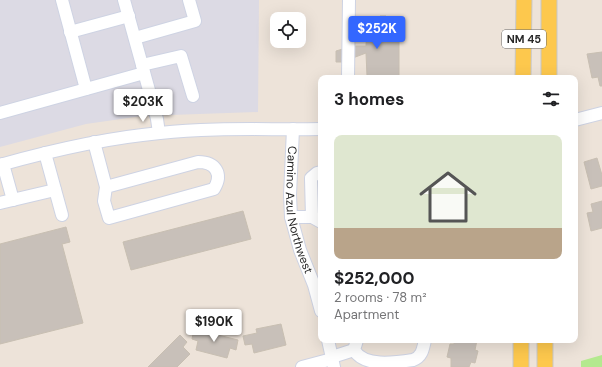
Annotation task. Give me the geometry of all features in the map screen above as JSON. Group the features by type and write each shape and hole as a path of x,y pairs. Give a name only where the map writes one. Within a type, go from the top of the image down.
{"main road":[{"name":"NM 45","path":"549,0 549,75"},
{"name":"NM 45","path":"522,3 523,75"},
{"path":"521,343 521,367"},
{"path":"545,343 545,367"}],"street":[{"path":"62,0 86,89"},
{"path":"124,0 160,133"},
{"path":"134,38 195,22 189,0"},
{"path":"348,75 349,0"},
{"path":"70,32 129,16"},
{"path":"0,113 86,89 181,56 193,96"},
{"path":"578,119 602,113"},
{"name":"Camino Azul Northwest","path":"293,129 290,195 291,217 300,250 314,284 318,299"},
{"path":"13,200 2,165 45,153 94,142 160,133 201,130 318,129"},
{"path":"94,142 106,187 104,201 109,218 214,189 218,176 215,168 211,164 198,162 106,187"},
{"path":"45,153 62,215"},
{"path":"291,217 316,220 311,178 318,173"},
{"path":"0,203 55,190"},
{"path":"329,343 333,361"},
{"path":"355,345 356,355 361,360 374,365 418,358 422,353 424,343"},
{"path":"302,367 333,361 355,345"}],"shaded area":[{"path":"0,0 259,0 258,112 142,116 86,124 0,147"}],"green space":[{"path":"602,355 602,367 581,367 581,361"}],"building":[{"path":"380,16 386,16 386,25 399,25 399,75 367,75 366,53 342,62 336,62 336,51 353,46 366,46 367,24 380,25"},
{"path":"602,52 602,86 600,86 598,77 592,78 587,54"},
{"path":"597,158 602,175 602,186 591,189 584,162"},
{"path":"602,201 602,228 591,231 587,213 593,212 591,204"},
{"path":"243,211 251,239 131,270 123,242"},
{"path":"66,227 70,242 62,244 83,323 0,344 0,244"},
{"path":"281,324 286,345 254,353 252,344 245,345 243,336 257,333 256,329"},
{"path":"194,329 238,340 236,350 230,348 227,358 196,350 198,341 192,339"},
{"path":"180,335 187,342 183,347 190,354 177,367 148,367"},
{"path":"476,343 475,350 478,351 475,363 471,362 469,367 451,367 451,358 447,357 450,344"}]}
